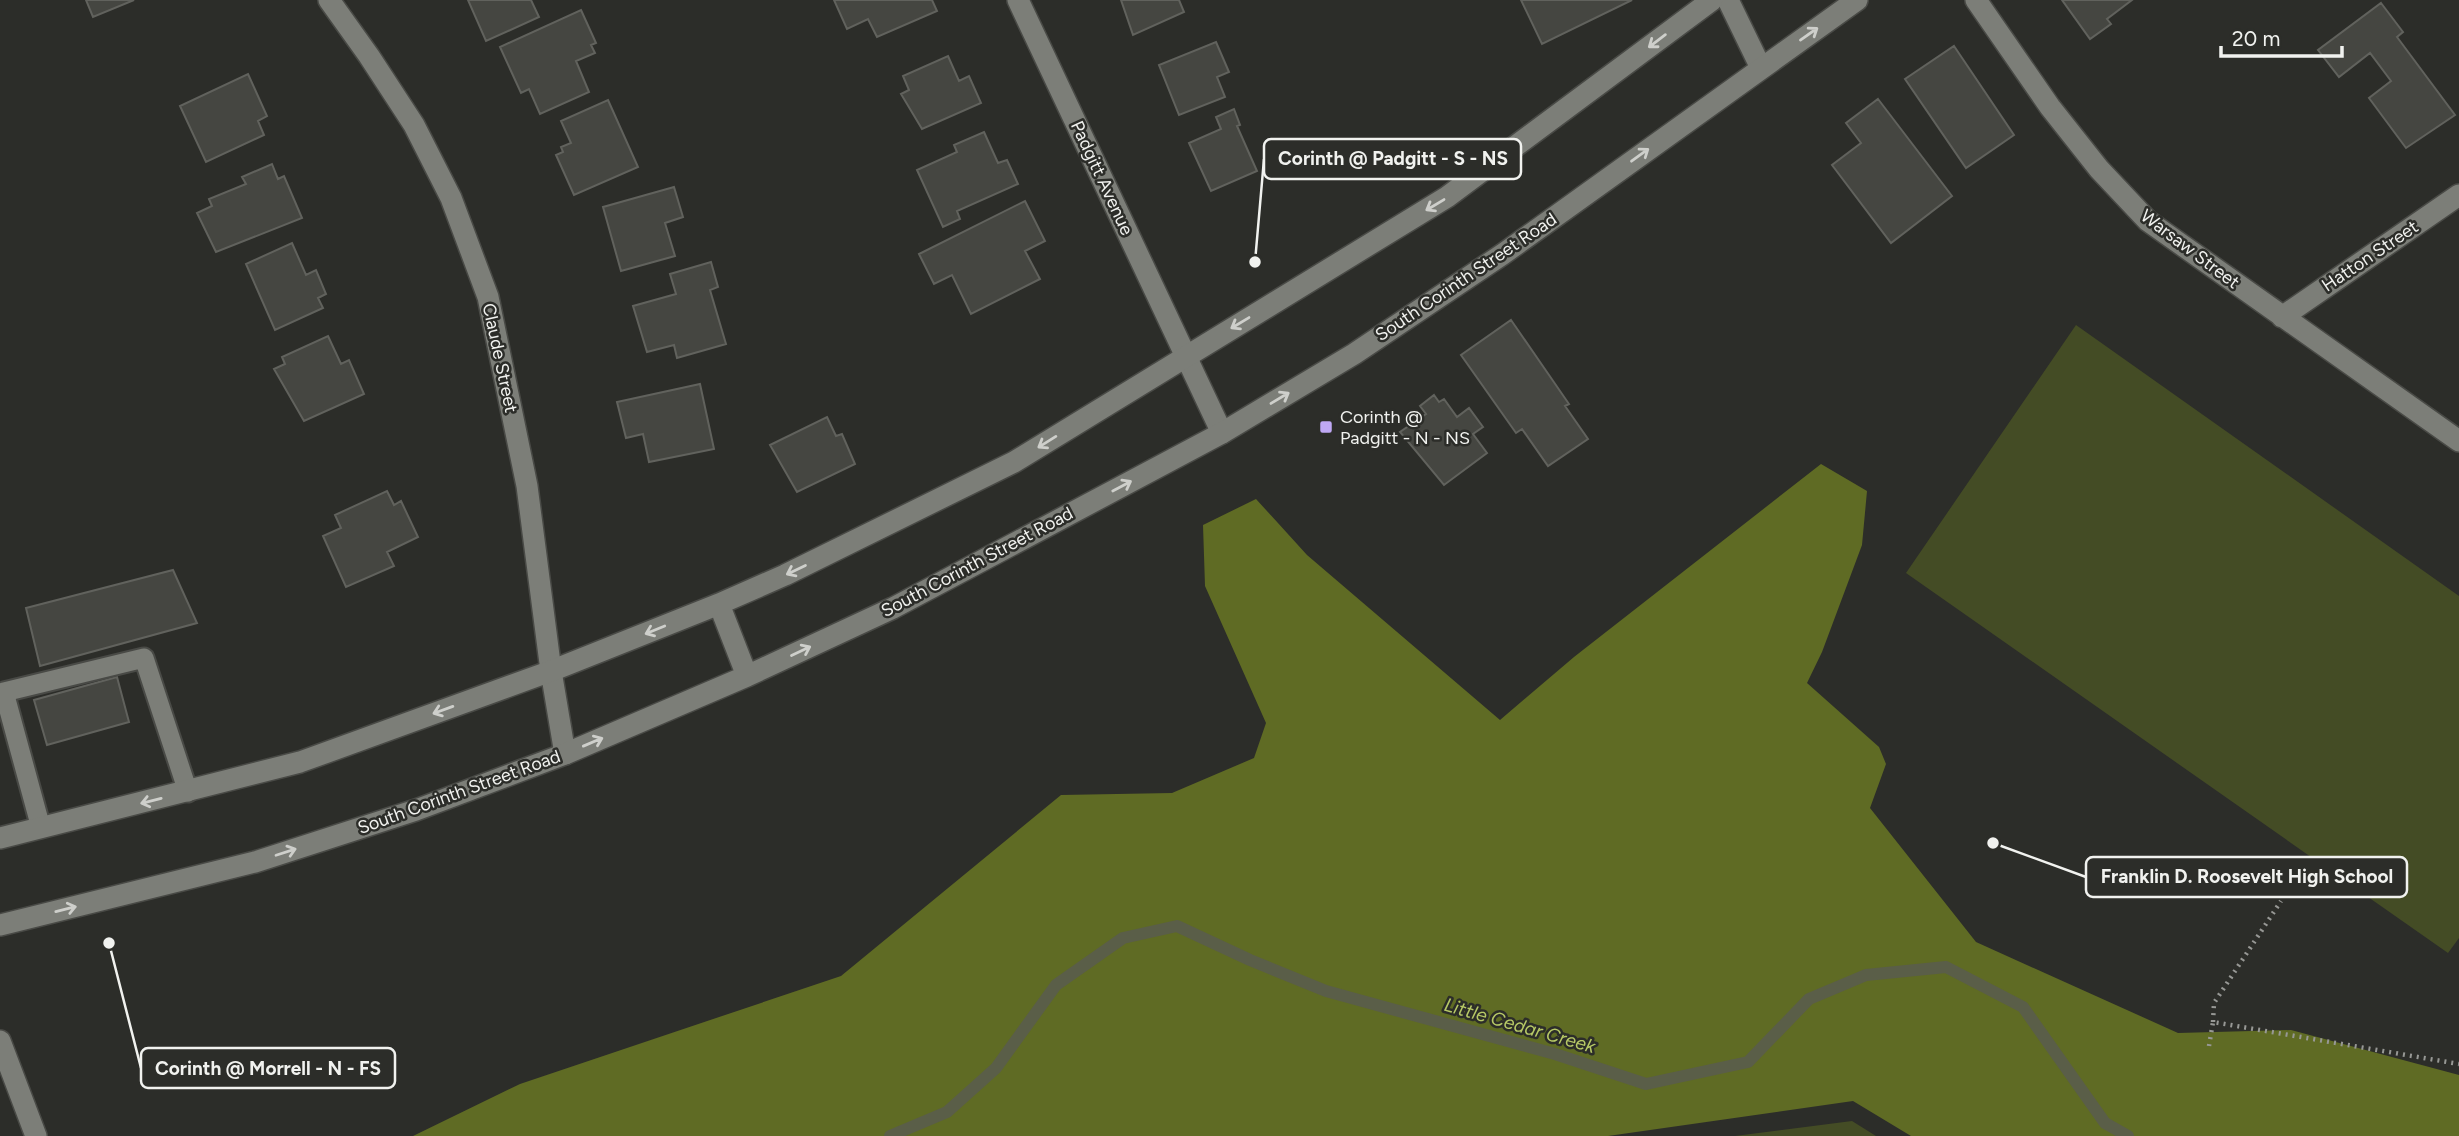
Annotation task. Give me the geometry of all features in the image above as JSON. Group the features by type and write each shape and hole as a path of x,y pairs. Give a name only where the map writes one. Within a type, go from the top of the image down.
{"main road":[{"name":"Claude Street","path":"329,0 414,125 451,198 488,297 527,486 551,671 565,754"},
{"name":"Padgitt Avenue","path":"1018,0 1222,433"},
{"path":"0,838 300,762 551,671 785,575 1014,462 1447,197 1712,0"},
{"path":"1728,0 1761,68"},
{"name":"South Corinth Street Road","path":"0,925 255,862 416,810 565,754 747,676 893,608 1222,433 1353,354 1503,254 1857,0"},
{"name":"Warsaw Street","path":"1976,0 2050,107 2099,169 2148,221 2459,441"},
{"name":"Hatton Street","path":"2282,317 2459,195"},
{"path":"719,604 747,676"},
{"path":"0,1041 32,1135"}],"lane":[{"path":"41,828 2,690 144,658 188,792"}],"path":[{"path":"2209,1046 2214,1003 2281,901"},
{"path":"2213,1022 2459,1064"}],"green space":[{"path":"2076,325 2459,596 2459,938 2448,953 1906,573"},
{"path":"1821,464 1867,491 1862,545 1822,652 1807,683 1879,747 1886,764 1870,808 1976,942 2178,1033 2291,1030 2459,1075 2459,1136 1911,1136 1853,1101 1608,1136 413,1136 520,1084 841,976 1061,795 1172,793 1254,758 1266,723 1205,586 1203,525 1256,499 1307,555 1500,720 1574,657"},
{"path":"1852,1121 1876,1136 1735,1136"}],"building":[{"path":"86,0 134,0 93,17"},
{"path":"468,0 531,0 539,17 486,41"},
{"path":"834,0 932,0 937,11 877,37 868,19 847,29"},
{"path":"1121,0 1179,0 1184,12 1133,35"},
{"path":"1521,0 1632,0 1542,44"},
{"path":"2062,0 2132,0 2107,19 2111,24 2090,39"},
{"path":"2381,3 2403,32 2397,37 2455,115 2406,148 2369,98 2391,81 2370,53 2339,77 2318,50"},
{"path":"581,10 596,43 591,45 595,53 576,61 589,92 540,114 529,89 521,93 500,47"},
{"path":"1216,42 1229,72 1217,77 1225,97 1179,115 1159,65"},
{"path":"1954,46 2014,135 1966,168 1905,79"},
{"path":"948,56 959,81 969,76 981,103 922,129 901,94 909,90 903,76"},
{"path":"248,74 267,116 258,121 264,135 206,162 180,106"},
{"path":"1878,99 1952,196 1891,243 1832,165 1861,143 1846,123"},
{"path":"608,100 638,167 574,195 556,155 563,152 561,147 571,143 561,121"},
{"path":"1234,109 1240,125 1237,126 1257,171 1211,191 1189,143 1221,129 1216,117"},
{"path":"984,132 998,163 1007,160 1018,184 957,211 960,219 943,227 917,170 957,152 954,145"},
{"path":"272,164 278,179 284,176 302,218 216,252 197,213 212,206 209,199 246,184 242,177"},
{"path":"674,187 683,217 665,223 675,256 621,271 603,207"},
{"path":"1025,201 1045,241 1025,251 1040,279 971,314 952,275 934,284 919,254"},
{"path":"292,243 306,275 316,270 326,294 318,298 323,308 275,330 246,264"},
{"path":"711,262 718,287 710,290 726,344 677,358 674,345 647,352 633,306 676,294 670,274"},
{"path":"1511,320 1569,404 1565,406 1588,439 1548,466 1522,429 1516,433 1461,355"},
{"path":"328,336 341,364 349,360 364,394 304,421 274,369 285,364 282,357"},
{"path":"700,384 714,449 649,462 643,434 626,438 617,402"},
{"path":"1434,395 1439,402 1444,399 1457,417 1469,408 1483,427 1473,434 1487,453 1444,485 1400,432 1426,414 1420,406"},
{"path":"827,417 836,436 842,434 855,464 797,492 770,445"},
{"path":"387,491 394,505 401,501 418,537 387,552 394,566 346,587 323,536 341,528 335,515"},
{"path":"173,570 197,623 40,666 26,608"},
{"path":"117,677 129,722 47,745 34,700"}],"waterway":[{"name":"Little Cedar Creek","path":"890,1136 947,1112 996,1068 1056,985 1123,938 1177,926 1326,991 1555,1054 1646,1084 1748,1062 1809,999 1866,975 1946,967 2023,1007 2105,1123 2128,1136"}],"place":[{"name":"Corinth @ Padgitt - S - NS","path":"1255,262"},
{"name":"Corinth @ Padgitt - N - NS","path":"1326,427"},
{"name":"Franklin D. Roosevelt High School","path":"1993,843"},
{"name":"Corinth @ Morrell - N - FS","path":"109,943"}]}
